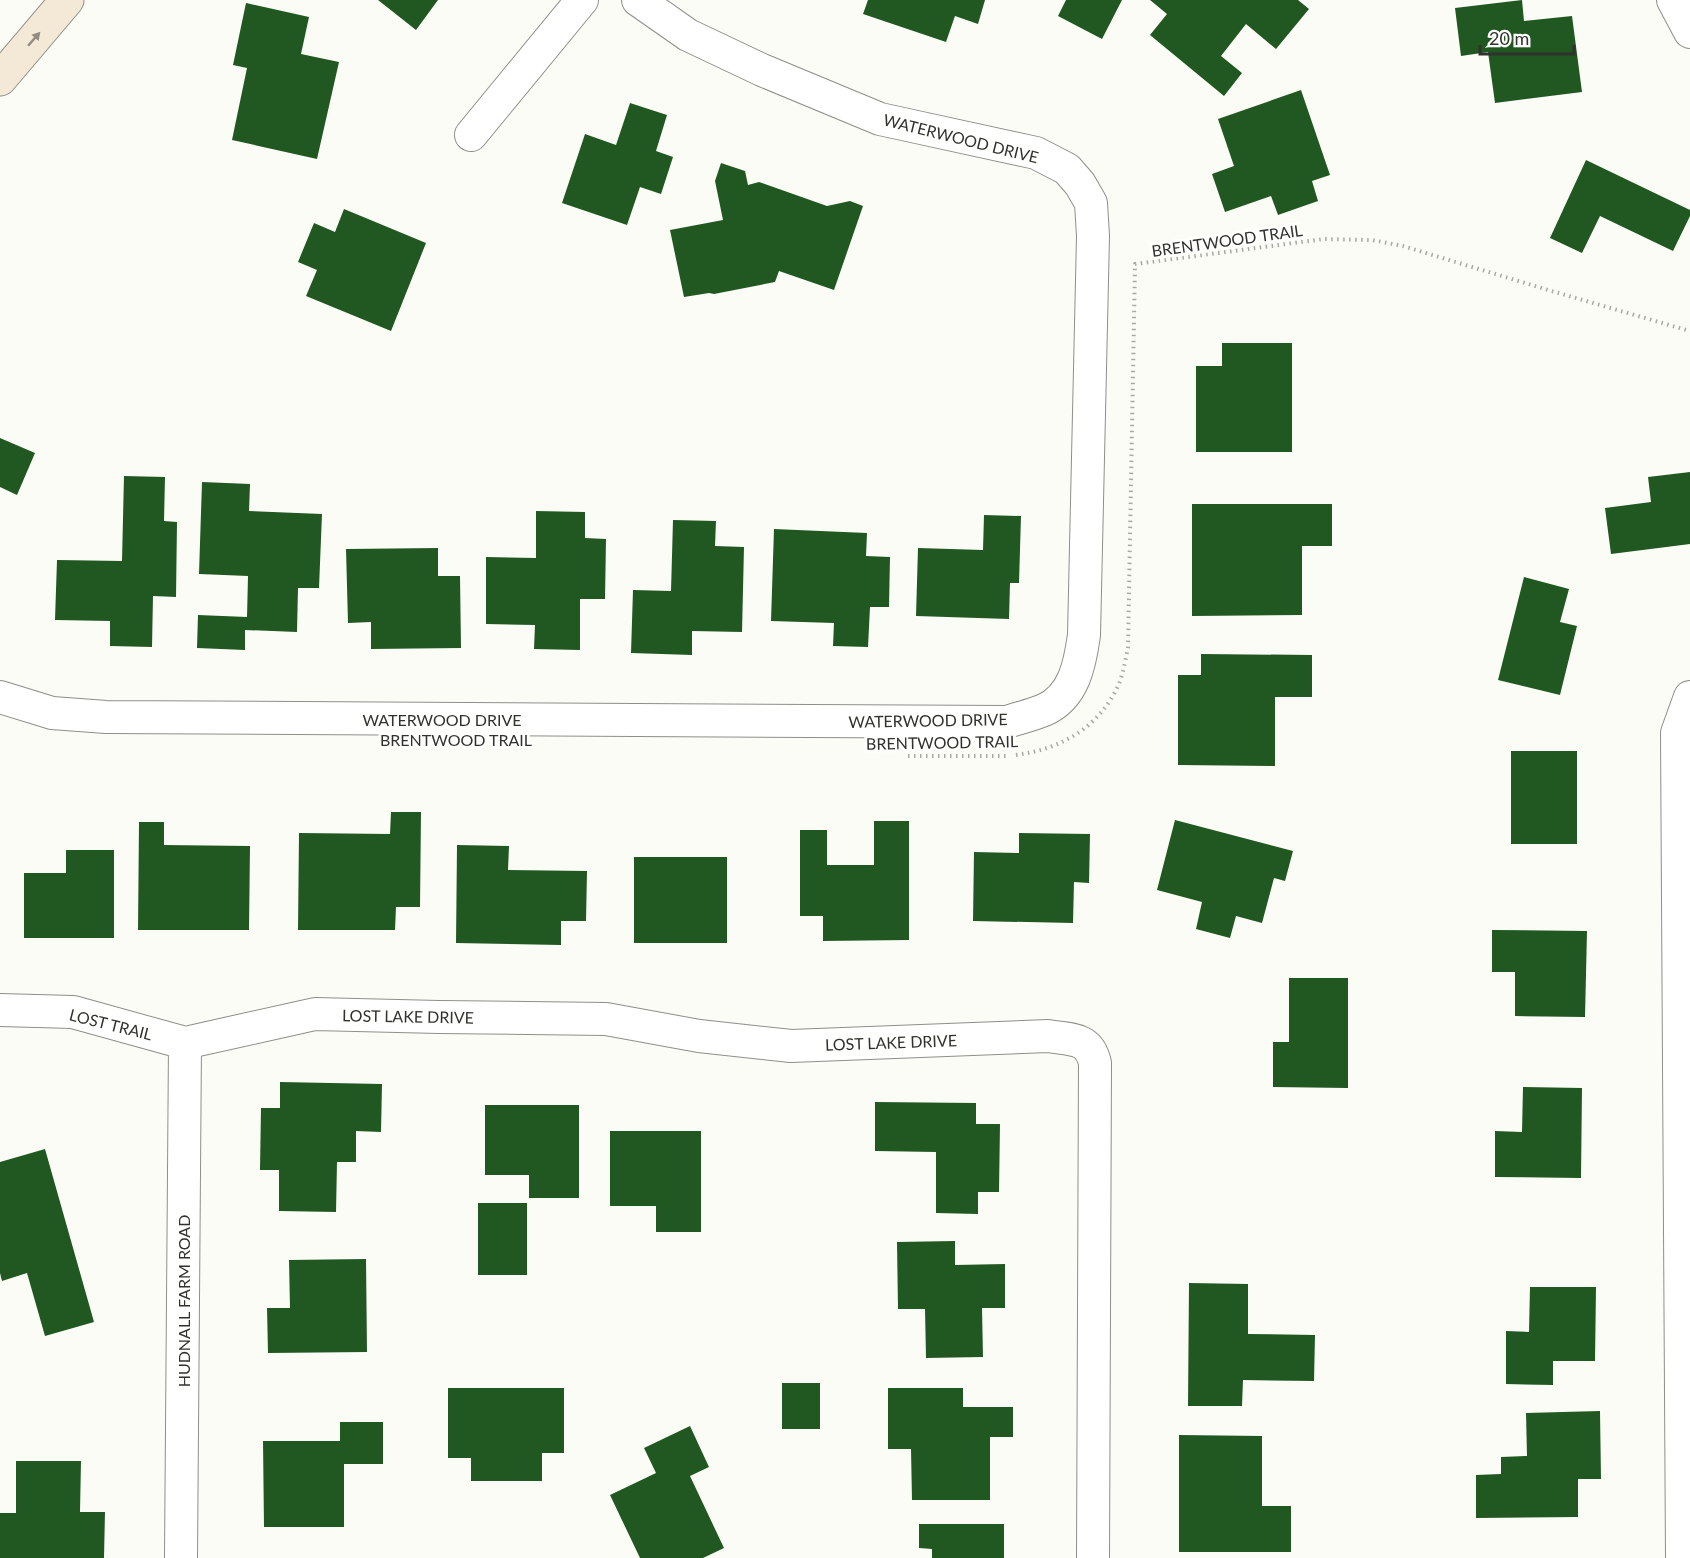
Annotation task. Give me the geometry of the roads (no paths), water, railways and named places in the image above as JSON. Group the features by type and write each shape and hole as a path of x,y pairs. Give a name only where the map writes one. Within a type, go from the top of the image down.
{"main road":[{"path":"0,79 67,0"}],"street":[{"path":"471,135 582,0"},
{"name":"WATERWOOD DRIVE","path":"0,697 52,713 106,717 1007,722 1045,710 1066,693 1080,665 1084,635 1093,236 1091,202 1080,184 1067,169 1036,153 880,119 762,70 688,34 638,0"},
{"path":"1673,0 1690,32"},
{"path":"1682,1558 1677,733 1690,697"},
{"name":"LOST TRAIL","path":"0,1011 73,1012 185,1043"},
{"name":"LOST LAKE DRIVE","path":"185,1043 315,1014 606,1019 699,1036 791,1046 1048,1036 1083,1042 1092,1052 1095,1064 1093,1558"},
{"name":"HUDNALL FARM ROAD","path":"181,1558 185,1043"}]}
